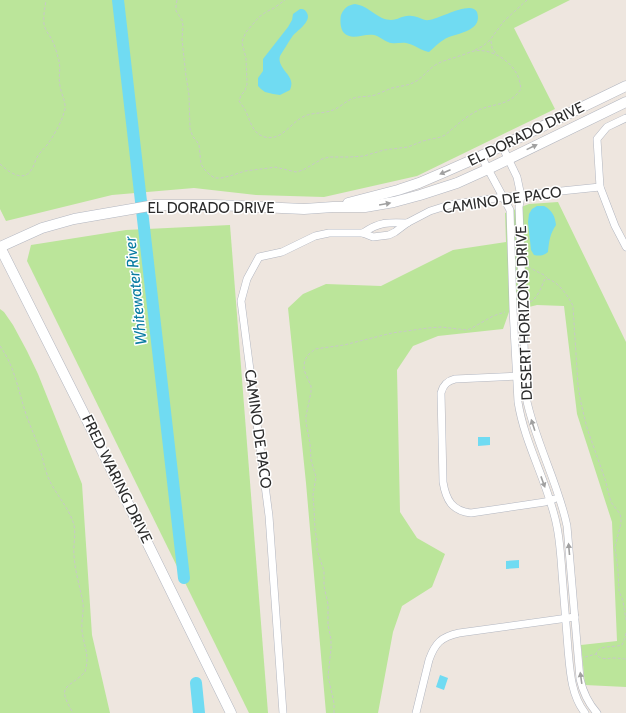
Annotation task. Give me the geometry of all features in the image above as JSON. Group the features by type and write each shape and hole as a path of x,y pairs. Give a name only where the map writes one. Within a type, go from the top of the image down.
{"main road":[{"name":"EL DORADO DRIVE","path":"332,207 419,183 481,156 626,86"},
{"name":"EL DORADO DRIVE","path":"0,247 42,228 74,219 155,205 214,205 304,209 365,207 394,202 441,189 488,169 626,102"},
{"name":"FRED WARING DRIVE","path":"0,247 231,713"}],"street":[{"path":"626,118 607,127 597,139 600,187 615,226 626,247"},
{"name":"DESERT HORIZONS DRIVE","path":"502,146 518,178 521,196 519,207 526,397 528,409 560,497 565,515 576,617 580,679 582,688 596,713"},
{"name":"DESERT HORIZONS DRIVE","path":"481,156 510,210 518,402 526,435 555,517 559,536 565,618 573,688 585,713"},
{"name":"CAMINO DE PACO","path":"283,713 269,516 241,301 247,279 259,257 282,252 315,236 329,233 363,234 373,238 389,235 407,223 430,211 449,205 503,197 600,187"},
{"path":"363,234 371,228 387,222 407,223"},
{"path":"525,376 455,379 444,385 441,393 445,492 450,502 457,510 471,513 560,497"},
{"path":"416,713 429,660 435,646 450,635 576,617"}],"path":[{"path":"0,164 18,176 23,177 28,174 31,171 37,156 47,145 56,130 63,114 65,104 59,85 59,60 44,26 46,0"},
{"path":"177,0 176,11 184,26 182,39 189,102 190,129 193,137 199,145 201,164 210,176 215,178 230,176 245,170 275,167 296,172 329,157 350,158 364,156 384,150 408,147 422,141 441,137 472,113 485,107 499,105 506,102 517,94 520,89 516,72 511,65 497,55 482,50 474,51"},
{"path":"285,0 259,17 246,32 242,43 246,58 247,84 239,101 247,112 252,126 257,133 265,137 274,137 281,134 301,117 333,111 352,99 375,95 392,88 408,85 422,78 436,65 474,51 490,40 504,20 527,0"},
{"path":"490,40 492,48 497,55"},
{"path":"522,266 531,268 552,280 562,288 573,306 578,386 581,403 587,428 605,479 611,502 620,514 621,523 615,547 619,591 623,602 626,620"},
{"path":"529,303 538,295 545,279 548,278"},
{"path":"334,713 334,703 328,676 331,639 328,625 328,604 324,586 324,571 317,550 314,529 313,495 316,477 311,460 310,443 306,423 311,386 304,370 305,360 308,354 315,349 392,333 442,327 467,330 493,316 509,310"},
{"path":"0,346 10,364 27,418 40,449 49,479 68,512 74,526 74,561 83,604 82,631 88,654 85,672 67,686 65,691 67,702 73,713"},
{"path":"579,659 596,654 596,651 602,648 622,645 626,633"},
{"path":"596,654 599,658 603,659 626,659"}],"green space":[{"path":"0,0 570,0 514,28 555,109 417,176 324,197 256,195 194,188 112,195 6,221 0,209"},
{"path":"558,202 626,342 626,687 585,685 581,645 617,641 612,522 577,414 564,306 537,305 509,312 503,329 438,336 413,346 397,370 400,512 417,538 445,554 432,587 402,606 393,632 378,713 326,713 306,483 288,308 303,294 326,284 381,286 453,250 506,242 505,213 529,204"},
{"path":"230,225 268,713 249,713 27,261 31,245 126,230"},
{"path":"0,309 4,312 13,325 38,374 82,484 92,635 110,713 0,713"}],"water":[{"path":"355,4 363,6 387,20 404,16 414,16 429,20 469,8 474,9 477,12 478,18 474,27 446,38 429,52 409,44 390,43 374,35 354,37 347,35 342,29 340,21 341,15 346,7"},
{"path":"300,9 304,10 308,16 306,23 292,37 280,56 280,63 291,81 290,90 280,95 265,92 258,86 258,78 263,71 263,59 288,27 292,20 293,14"},
{"path":"537,206 544,206 551,211 556,225 552,231 548,252 540,256 534,255 531,250 528,222 529,214 532,209"},
{"path":"478,437 490,437 490,445 478,446"},
{"path":"519,560 519,568 506,569 506,561"},
{"path":"440,675 448,678 444,690 436,687"}],"waterway":[{"name":"Whitewater River","path":"118,0 184,578"},
{"name":"Whitewater River","path":"196,683 199,713"}]}
